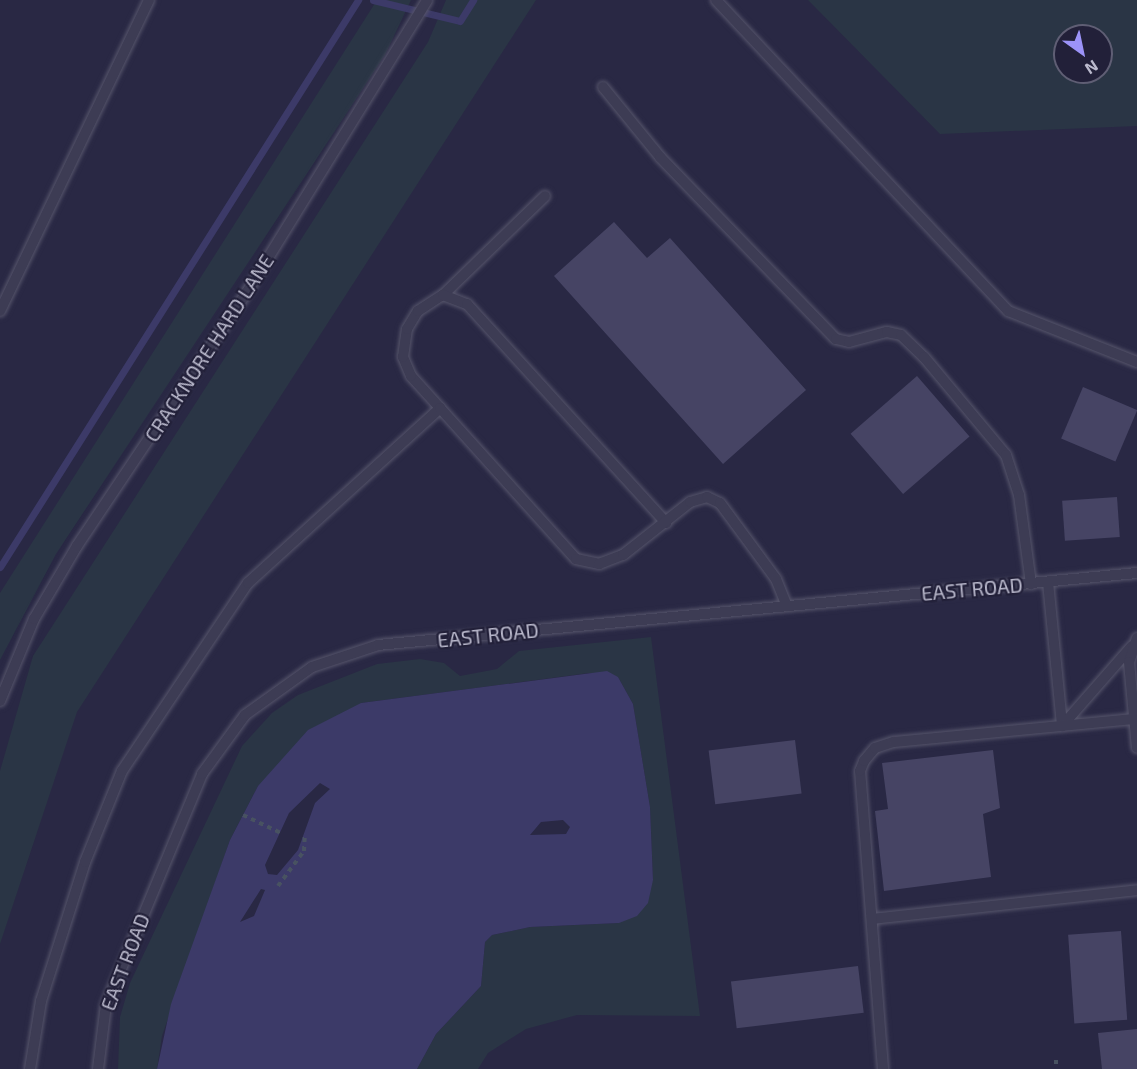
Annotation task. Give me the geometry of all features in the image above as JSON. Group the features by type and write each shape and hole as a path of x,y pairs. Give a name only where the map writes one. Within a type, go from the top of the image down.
{"lane":[{"path":"0,311 149,0"},
{"name":"CRACKNORE HARD LANE","path":"0,701 34,619 77,546 254,282 427,0"},
{"path":"716,0 1008,311 1137,362"},
{"path":"603,87 660,157 836,339 849,342 887,332 901,336 924,357 1006,455 1019,495 1031,584"},
{"path":"545,196 443,295 418,311 407,329 403,357 411,376 576,559 599,564 623,555 690,502 707,497 720,502 776,579 786,606"},
{"path":"443,295 467,304 666,523"},
{"path":"30,1069 41,1001 86,862 122,771 248,583 440,408"},
{"name":"EAST ROAD","path":"98,1069 106,1005 202,774 238,723 278,687 343,654 378,645 1137,573"},
{"path":"1048,582 1062,726"},
{"path":"1062,726 1135,642"},
{"path":"1135,642 1134,719 1137,748"},
{"path":"883,1069 860,771 874,748 1134,719"},
{"path":"872,919 1137,890"}],"path":[{"path":"243,815 281,832"},
{"path":"278,886 304,851 305,833"},
{"path":"1056,1060 1056,1069"}],"shaded area":[{"path":"377,0 411,0 385,55 56,554 0,660 0,593"},
{"path":"446,0 536,0 77,712 0,944 0,771 33,656 428,42"},
{"path":"808,0 1137,0 1137,126 940,134"},
{"path":"651,637 700,1016 577,1015 526,1029 488,1053 478,1069 417,1069 436,1034 481,986 485,942 492,935 530,927 619,923 653,879 650,807 633,704 618,677 589,673 361,703 258,786 230,840 162,1036 157,1069 118,1069 120,1017 130,983 242,746 272,713 298,695 377,664 420,659 444,663 460,676 497,669 519,651"},
{"path":"607,671 618,677 633,704 650,807 653,880 648,903 637,916 619,923 530,927 492,935 485,942 481,986 436,1034 417,1069 157,1069 171,1004 230,840 258,786 308,730 361,703","holes":["320,783 330,789 315,803 298,850 277,875 268,874 265,865 289,813","563,820 570,827 566,834 530,835 541,822","261,889 265,890 254,916 240,922"]}],"building":[{"path":"614,222 647,258 670,238 806,390 723,464 554,276"},
{"path":"917,376 969,436 903,494 851,434"},
{"path":"1083,387 1137,410 1115,462 1061,439"},
{"path":"1117,497 1120,537 1065,541 1062,501"},
{"path":"795,740 802,794 715,804 709,751"},
{"path":"993,750 1000,808 983,814 991,877 884,891 875,811 888,809 882,763"},
{"path":"1121,931 1127,1020 1074,1023 1068,935"},
{"path":"858,966 864,1013 737,1028 731,982"},
{"path":"1137,1029 1137,1069 1102,1069 1098,1033"}],"waterway":[{"path":"0,567 358,0"},
{"path":"373,0 460,21 473,0"}]}
